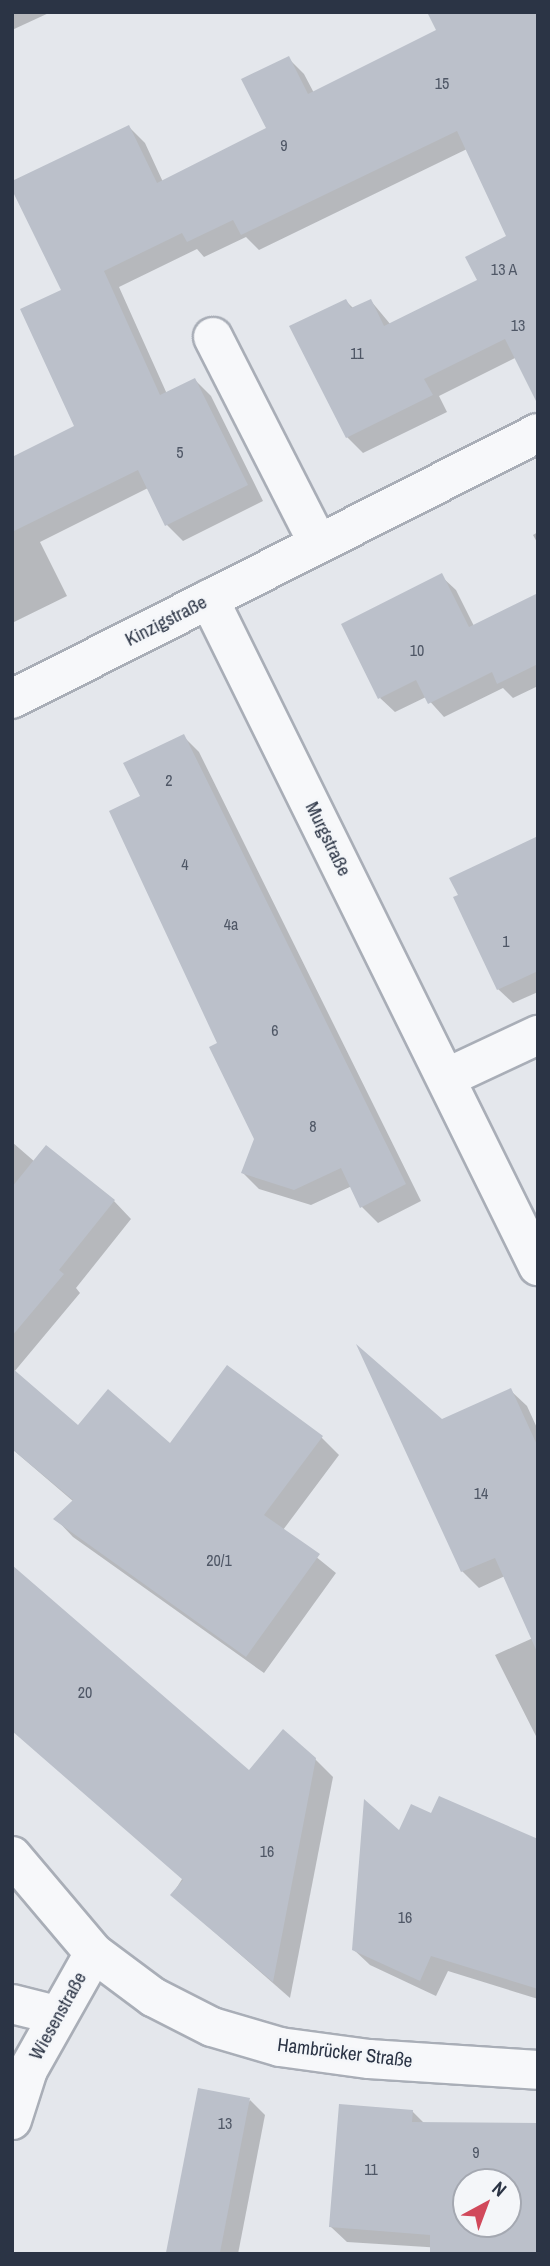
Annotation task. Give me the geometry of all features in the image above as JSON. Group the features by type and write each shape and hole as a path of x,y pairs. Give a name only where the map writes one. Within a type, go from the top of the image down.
{"street":[{"path":"213,337 318,543"},
{"name":"Kinzigstraße","path":"12,699 538,433"},
{"name":"Murgstraße","path":"209,600 538,1266"},
{"path":"446,1078 538,1035"},
{"name":"Hambrücker Straße","path":"12,1856 94,1953 153,1997 200,2021 280,2047 369,2059 538,2070"},
{"name":"Wiesenstraße","path":"12,2120 28,2070 56,2015 94,1953"},
{"path":"12,2004 56,2015"}],"building":[{"path":"427,12 538,12 538,405 505,339 424,379 433,395 346,438 289,326 346,299 351,308 371,299 384,326 477,280 465,257 506,236 457,131 241,235 233,220 187,242 182,233 104,271 160,395 195,378 248,485 165,526 138,470 12,532 12,457 74,426 20,309 61,290 12,190 12,181 129,125 157,183 266,128 241,79 289,56 308,94 436,30"},
{"path":"442,573 469,627 538,593 538,664 497,684 492,672 428,704 416,680 378,699 341,624"},
{"path":"184,734 406,1184 360,1208 341,1168 294,1190 241,1173 254,1139 209,1047 217,1043 109,811 140,796 123,763"},
{"path":"538,836 538,971 497,990 453,897 458,895 449,878"},
{"path":"46,1145 115,1200 59,1270 64,1274 12,1336 12,1187"},
{"path":"356,1344 442,1419 511,1388 538,1447 538,1654 495,1558 461,1572"},
{"path":"227,1365 323,1436 264,1515 320,1554 246,1657 53,1519 73,1500 12,1449 12,1368 78,1425 108,1389 170,1443"},
{"path":"12,1565 249,1770 283,1729 316,1758 273,1982 170,1895 183,1880 12,1731"},
{"path":"439,1796 538,1839 538,1989 431,1956 420,1981 352,1950 364,1799 399,1830 411,1804 431,1813"},
{"path":"198,2088 250,2098 220,2254 166,2254"},
{"path":"339,2104 413,2110 412,2122 538,2123 538,2254 430,2254 430,2235 329,2227"}]}
